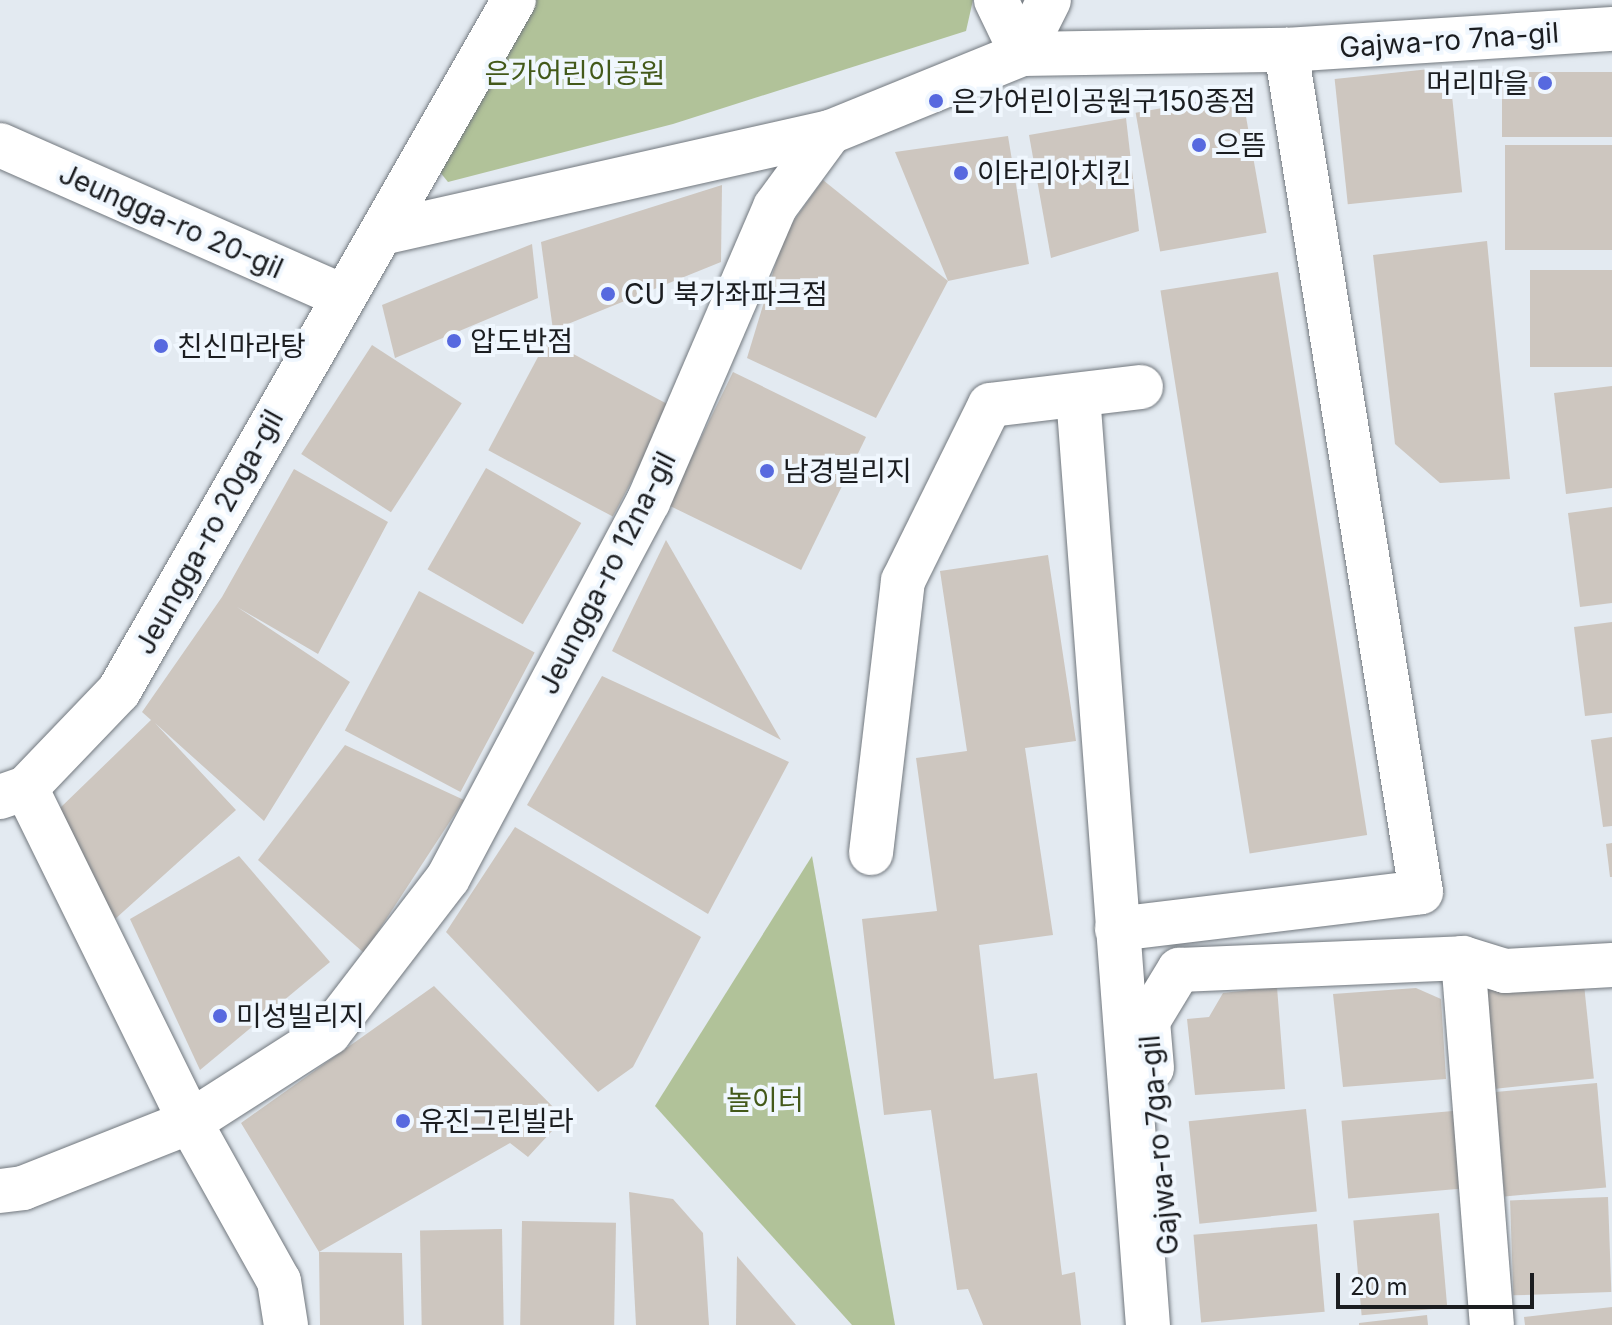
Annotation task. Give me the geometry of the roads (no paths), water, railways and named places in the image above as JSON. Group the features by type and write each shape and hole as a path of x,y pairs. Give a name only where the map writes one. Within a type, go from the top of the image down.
{"street":[{"name":"Jeungga-ro 20ga-gil","path":"13,793 119,691 342,296 382,233 514,0"},
{"path":"996,0 1022,54"},
{"path":"1022,54 1049,0"},
{"name":"Gajwa-ro 7na-gil","path":"1286,50 1612,29"},
{"path":"382,233 830,132 1022,54 1286,50 1421,892 1117,929"},
{"name":"Jeungga-ro 12na-gil","path":"0,1191 23,1188 190,1122 329,1033 448,878 648,502 775,207 830,132"},
{"name":"Jeungga-ro 20-gil","path":"0,145 342,296"},
{"path":"871,853 903,581 990,405 1141,387"},
{"path":"1078,395 1148,1325"},
{"path":"13,793 279,1281 286,1325"},
{"path":"1463,958 1492,1325"},
{"name":"Gajwa-ro 7ga-gil","path":"1175,1325 1148,1021 1179,970 1463,958 1505,971 1612,965"}],"place":[{"name":"머리마을","path":"1545,83"},
{"name":"은가어린이공원구150종점","path":"936,101"},
{"name":"으뜸","path":"1199,145"},
{"name":"이타리아치킨","path":"961,173"},
{"name":"CU 북가좌파크점","path":"608,294"},
{"name":"압도반점","path":"454,341"},
{"name":"친신마라탕","path":"161,346"},
{"name":"남경빌리지","path":"767,471"},
{"name":"미성빌리지","path":"220,1016"},
{"name":"유진그린빌라","path":"403,1121"}],"park label":[{"name":"은가어린이공원","path":"575,73"},
{"name":"놀이터","path":"765,1100"}]}
